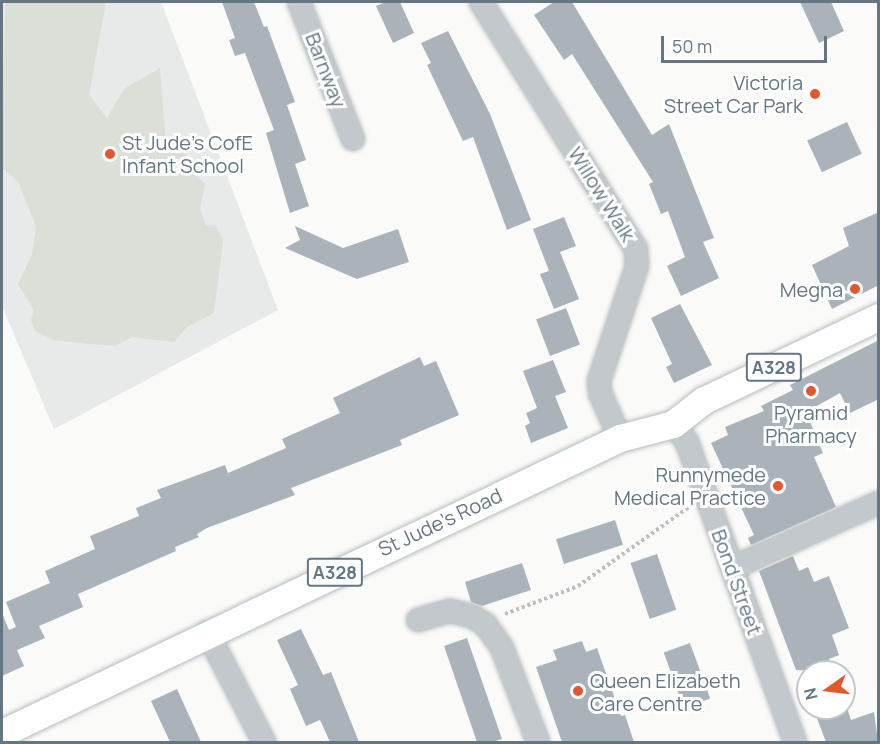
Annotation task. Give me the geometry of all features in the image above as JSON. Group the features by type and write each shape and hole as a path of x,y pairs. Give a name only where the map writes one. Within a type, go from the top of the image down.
{"main road":[{"name":"St Jude's Road","path":"4,736 207,632 620,438 674,423 704,400 879,317"}],"street":[{"name":"Barnway","path":"299,2 353,139"},
{"name":"Willow Walk","path":"481,2 636,249 637,266 599,381 600,393 620,438"},
{"name":"Bond Street","path":"674,423 687,442 795,742"},
{"path":"732,568 879,503"},
{"path":"418,620 450,611 472,616 486,625 502,648 538,742"},
{"path":"207,632 264,742"}],"path":[{"path":"486,625 578,586 695,503"}],"shaded area":[{"name":"St Jude's CofE Infant School","path":"2,2 161,2 278,310 54,429 2,306"},
{"name":"St Jude's CofE Infant School","path":"5,2 106,2 89,95 107,118 124,89 160,68 165,135 183,148 191,171 205,184 200,209 206,225 215,225 223,241 214,313 187,327 174,342 132,337 115,346 53,340 35,331 31,320 34,310 18,284 32,254 36,226 18,182 2,167"}],"building":[{"path":"222,2 254,2 264,27 267,26 295,102 287,105 306,160 295,164 309,206 290,213 266,133 274,130 245,53 235,56 229,40 235,38"},
{"path":"386,2 400,2 414,33 393,43 376,6"},
{"path":"554,2 572,2 652,135 669,124 714,238 703,242 719,278 681,296 667,266 685,257 668,211 661,214 649,184 653,182 572,54 564,60 534,15"},
{"path":"800,2 831,2 844,31 819,43"},
{"path":"448,31 490,114 531,220 507,230 473,137 463,141 427,65 431,63 421,43"},
{"path":"847,122 862,154 822,172 807,141"},
{"path":"879,212 879,285 832,309 812,265 849,246 843,228"},
{"path":"564,217 576,246 560,252 579,299 554,309 540,274 549,271 533,229"},
{"path":"295,226 343,248 398,229 409,262 357,279 285,248 300,240"},
{"path":"680,304 712,365 674,383 666,367 672,364 651,318"},
{"path":"566,308 580,344 550,356 536,319"},
{"path":"879,340 879,399 850,413 840,393 806,412 823,453 814,457 836,507 751,545 748,538 754,535 711,443 728,435 725,427 764,411 761,406 793,390 790,385"},
{"path":"420,357 424,366 436,361 459,415 400,440 402,445 291,488 295,495 207,528 197,534 199,537 175,547 176,551 78,594 83,607 39,626 45,638 17,650 24,666 2,676 2,613 9,630 16,627 6,602 50,583 45,571 95,549 90,536 139,516 136,508 161,498 157,490 225,465 228,473 286,448 282,439 340,413 333,398"},
{"path":"553,360 566,392 555,396 568,428 531,443 525,426 530,423 526,413 537,408 523,371"},
{"path":"615,520 623,545 564,564 556,539"},
{"path":"657,554 676,610 650,619 631,563"},
{"path":"793,556 799,571 808,567 814,582 829,576 849,628 832,635 839,655 829,660 796,660 796,670 759,571"},
{"path":"522,563 531,590 482,606 471,602 465,582"},
{"path":"301,629 323,675 331,672 359,742 330,742 320,720 306,726 290,689 298,685 277,640"},
{"path":"467,638 502,739 492,742 477,742 444,646"},
{"name":"Queen Elizabeth Care Centre","path":"582,641 586,652 597,648 621,716 625,715 634,742 562,742 536,667 557,660 553,650"},
{"path":"690,643 710,698 684,708 664,653"},
{"path":"177,689 201,742 170,742 151,701"},
{"path":"874,712 878,742 826,742 818,720 856,720"}],"place":[{"name":"Victoria Street Car Park","path":"815,94"},
{"name":"St Jude's CofE Infant School","path":"110,154"},
{"name":"Megna","path":"855,289"},
{"name":"Pyramid Pharmacy","path":"811,391"},
{"name":"Runnymede Medical Practice","path":"778,486"},
{"name":"Queen Elizabeth Care Centre","path":"578,691"}]}
